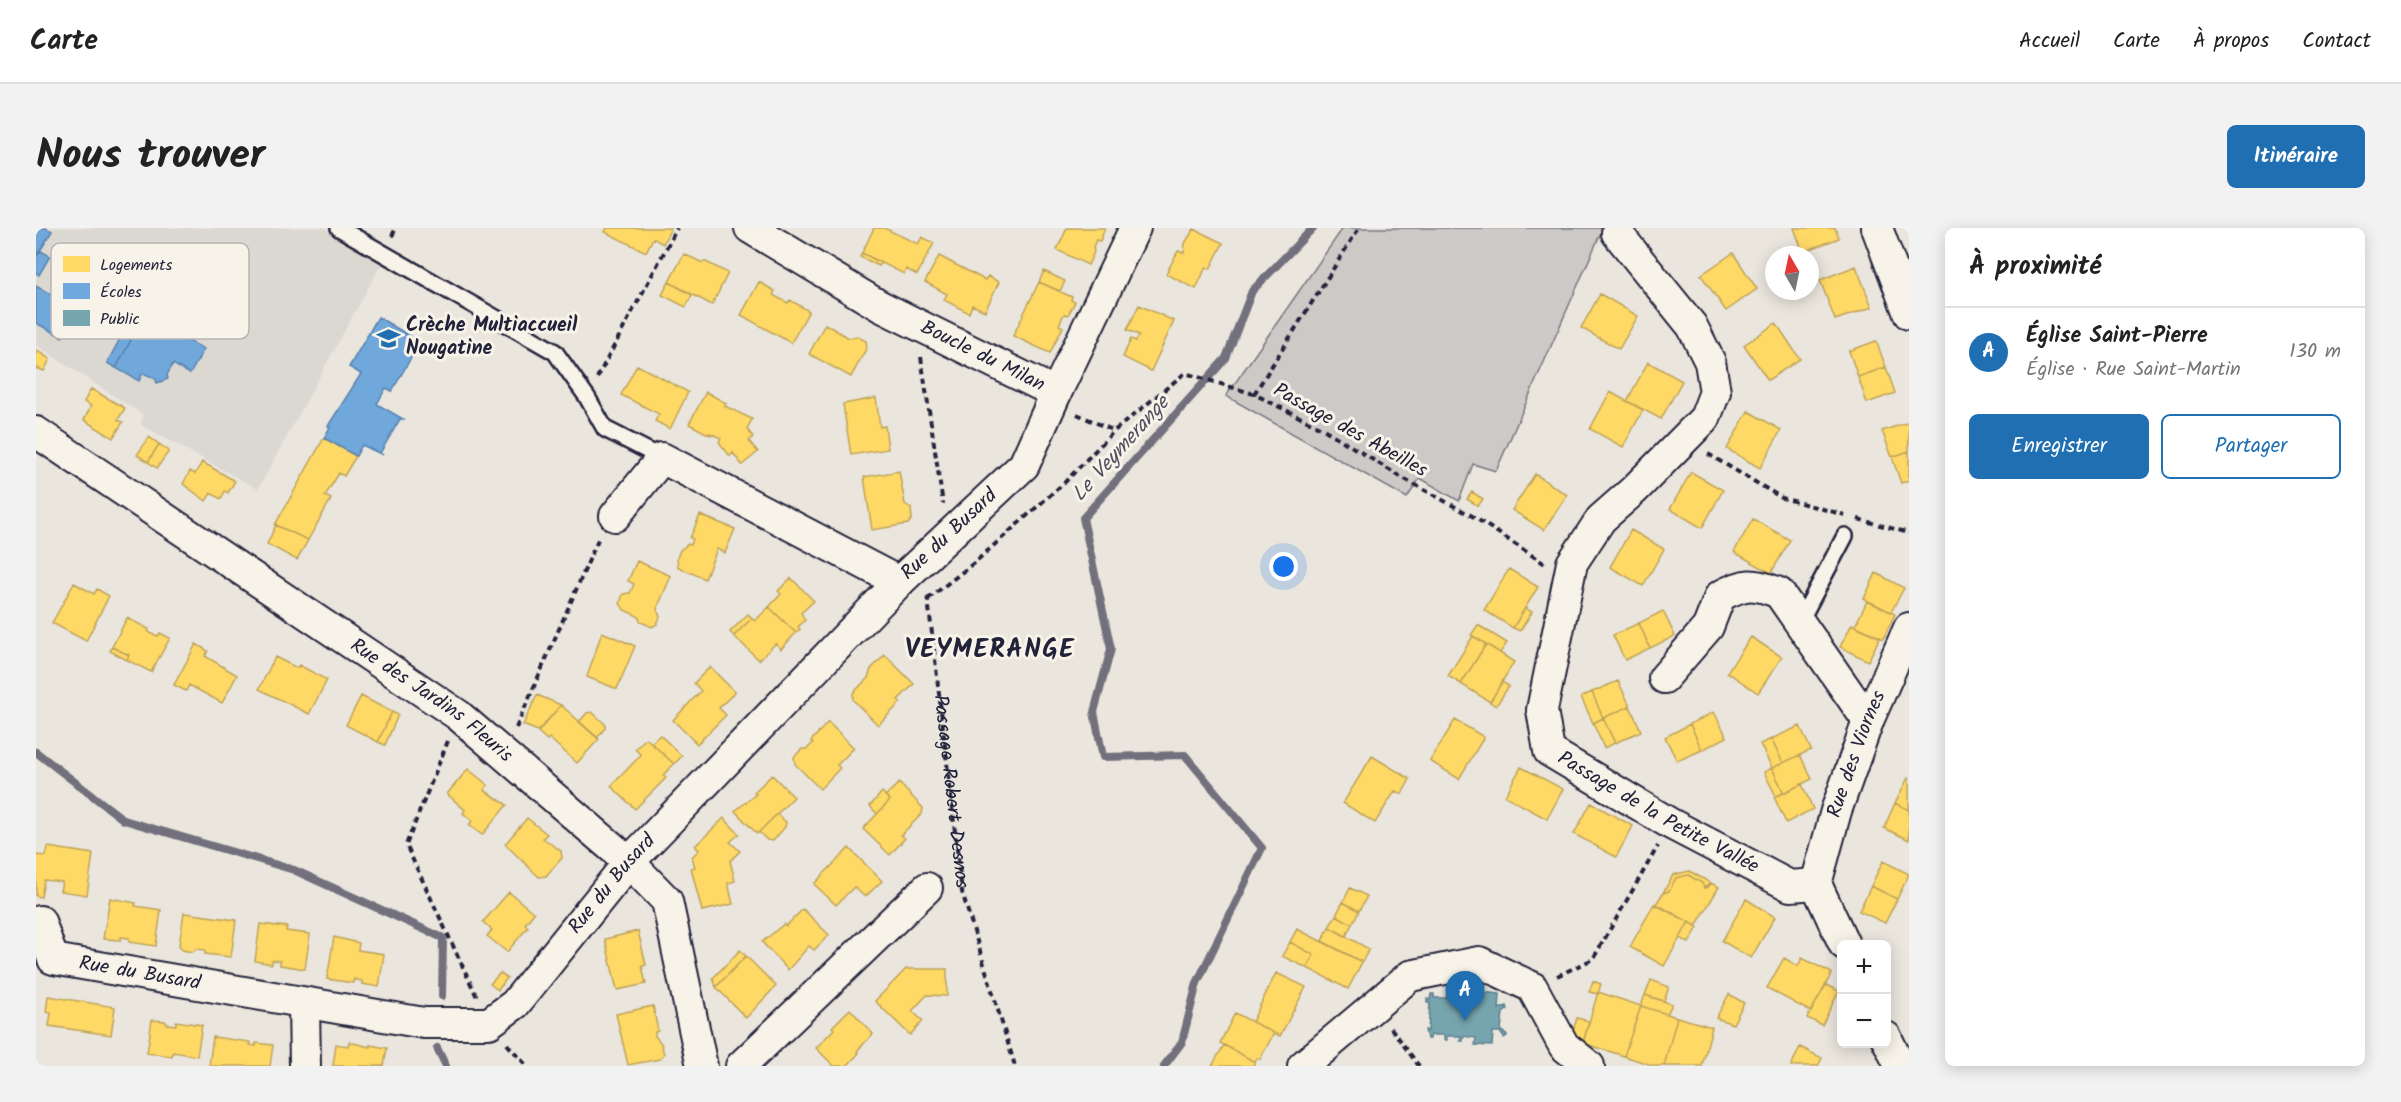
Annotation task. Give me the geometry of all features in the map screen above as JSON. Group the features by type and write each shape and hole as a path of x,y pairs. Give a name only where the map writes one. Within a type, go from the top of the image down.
{"street":[{"name":"Boucle du Milan","path":"750,228 880,306 1053,397 1135,228"},
{"path":"1570,571 1601,519 1634,490 1705,418 1715,392 1710,362 1692,326 1617,233 1618,228"},
{"path":"1877,228 1909,314"},
{"name":"Rue du Busard","path":"40,921 53,959 424,1023 489,1023 515,1004 629,862 899,582 1024,465 1053,397"},
{"name":"Rue des Jardins Fleuris","path":"36,432 458,715 629,862 667,901 702,1066"},
{"path":"615,516 663,458 899,582"},
{"name":"Passage de la Petite Vallée","path":"1570,571 1542,710 1550,751 1671,824 1790,886 1816,884"},
{"path":"1664,678 1708,627 1720,596 1740,586 1758,584 1779,593 1868,721"},
{"name":"Rue des Viornes","path":"1816,884 1836,811 1868,721 1909,628"},
{"path":"1816,884 1842,940"},
{"path":"741,1066 927,888"},
{"path":"1303,1066 1410,976 1479,962 1532,987 1564,1046 1589,1066"},
{"path":"304,1003 305,1066"},
{"path":"1891,1046 1900,1066"}],"lane":[{"path":"339,228 555,352 605,429 663,458"},
{"path":"1799,622 1845,536"}],"path":[{"path":"586,397 677,228"},
{"path":"1254,394 1359,228"},
{"path":"916,323 948,537"},
{"name":"Passage des Abeilles","path":"928,599 975,562 1056,490 1114,431 1185,373 1254,394 1325,430 1399,476 1570,571"},
{"path":"1053,397 1114,431"},
{"path":"1684,440 1782,498 1909,533"},
{"path":"506,754 597,538 615,516"},
{"path":"899,582 928,599"},
{"name":"Passage Robert Desnos","path":"928,599 962,892 1015,1066"},
{"path":"458,715 406,845 489,1023 527,1066"},
{"path":"1532,987 1593,959 1671,824"},
{"path":"1375,1005 1419,1066"}],"shaded area":[{"path":"36,228 324,228 383,261 258,489 141,425 143,415 36,345"},
{"path":"1343,228 1603,228 1496,471 1473,464 1459,501 1420,478 1407,498 1226,396"}],"building: Logements":[{"path":"607,228 671,228 663,244 653,238 646,252 605,232"},
{"path":"874,228 884,228 918,244 922,237 934,243 917,275 906,269 904,274 862,253"},
{"path":"1067,228 1105,228 1100,241 1096,240 1088,265 1057,250"},
{"path":"1794,228 1835,228 1839,238 1818,246 1801,246"},
{"path":"1194,229 1223,243 1210,269 1206,267 1196,289 1166,274 1178,251 1184,253 1185,243"},
{"path":"862,253 881,263 879,266 860,257"},
{"path":"1733,253 1757,289 1726,311 1701,275"},
{"path":"684,254 728,273 712,305 669,282"},
{"path":"939,256 985,280 988,276 999,282 985,311 972,305 969,313 944,300 947,294 925,282"},
{"path":"1856,266 1872,307 1835,320 1820,280"},
{"path":"1044,271 1065,281 1060,291 1039,282"},
{"path":"669,282 692,295 686,307 662,295"},
{"path":"759,282 775,291 773,295 788,303 790,300 809,311 791,343 741,315"},
{"path":"1039,282 1072,297 1071,300 1075,302 1068,315 1064,314 1059,325 1063,327 1050,353 1013,336"},
{"path":"1600,294 1638,316 1619,349 1581,328"},
{"path":"1139,305 1174,321 1151,371 1123,357 1131,339 1136,341 1139,335 1127,330"},
{"path":"1776,323 1800,359 1768,380 1744,345"},
{"path":"825,324 849,338 856,336 866,341 867,347 851,377 809,354"},
{"path":"1876,341 1886,367 1858,377 1849,351"},
{"path":"36,350 50,359 44,371 37,368 36,370"},
{"path":"1648,362 1682,381 1661,419 1627,401"},
{"path":"637,365 688,392 670,429 655,421 659,414 621,395"},
{"path":"1886,367 1895,393 1867,403 1858,377"},
{"path":"91,389 125,408 118,420 123,422 113,438 84,420 91,406 84,402"},
{"path":"706,392 726,403 725,406 752,419 747,429 753,437 749,441 758,452 742,465 733,453 730,456 719,442 721,438 689,424"},
{"path":"1610,392 1643,410 1623,447 1590,429"},
{"path":"876,398 880,427 885,426 888,449 851,455 843,404"},
{"path":"1748,411 1781,430 1760,468 1727,449"},
{"path":"1909,422 1909,451 1892,457 1882,431"},
{"path":"149,437 159,444 148,462 137,455"},
{"path":"324,438 356,456 344,476 339,473 325,496 331,499 308,540 275,525"},
{"path":"159,444 169,451 157,468 148,462"},
{"path":"1909,451 1909,480 1901,483 1892,457"},
{"path":"202,462 235,481 228,493 225,491 221,499 211,493 206,501 183,484 190,471 195,474"},
{"path":"899,471 905,504 911,508 912,519 908,524 872,530 864,477"},
{"path":"1691,472 1723,490 1702,528 1670,509"},
{"path":"1535,474 1567,495 1544,530 1512,510"},
{"path":"1472,492 1483,499 1478,506 1467,499"},
{"path":"700,515 735,529 725,553 717,549 705,579 678,567 677,558 680,550 688,544 691,545 693,539 690,538"},
{"path":"1753,519 1790,540 1771,573 1734,552"},
{"path":"276,525 308,540 297,560 267,544"},
{"path":"1631,530 1664,549 1643,586 1610,567"},
{"path":"637,561 671,576 657,609 660,617 657,624 652,627 641,622 638,616 624,610 620,603 623,594 630,593 634,584 628,581"},
{"path":"1509,569 1538,587 1513,628 1484,610"},
{"path":"1876,573 1904,588 1891,612 1864,599"},
{"path":"791,578 814,601 801,613 805,620 796,633 769,607 781,594 778,591"},
{"path":"74,583 94,594 97,589 109,596 86,641 52,623"},
{"path":"1867,601 1895,614 1883,639 1855,626"},
{"path":"769,607 796,633 781,649 776,643 759,660 734,636 752,618 755,621"},
{"path":"1525,608 1532,612 1520,631 1513,628"},
{"path":"1663,611 1675,636 1650,648 1639,623"},
{"path":"748,614 752,618 734,636 730,632"},
{"path":"127,618 149,629 148,631 152,634 158,636 160,633 170,638 151,672 127,660 129,655 112,647"},
{"path":"1639,623 1650,648 1625,660 1613,635"},
{"path":"1852,624 1880,637 1868,661 1840,647"},
{"path":"1478,625 1507,643 1500,653 1471,635"},
{"path":"602,632 635,646 617,689 587,677"},
{"path":"1473,636 1486,644 1461,684 1448,676"},
{"path":"1751,637 1782,657 1758,693 1727,672"},
{"path":"196,644 208,651 205,656 237,675 222,703 189,685 186,691 174,685"},
{"path":"1486,644 1514,662 1490,702 1461,684"},
{"path":"112,647 129,655 127,660 110,651"},
{"path":"885,655 914,684 898,700 901,702 878,725 853,700 853,693 868,678 871,669"},
{"path":"275,657 297,668 299,665 327,680 309,714 259,689"},
{"path":"710,667 735,692 719,708 726,715 697,744 673,720 701,691 694,683"},
{"path":"1618,681 1630,706 1603,718 1592,692"},
{"path":"1502,682 1509,686 1496,706 1490,702"},
{"path":"1592,692 1603,718 1593,723 1581,697"},
{"path":"537,695 561,705 538,731 523,725"},
{"path":"361,696 392,712 378,742 346,725"},
{"path":"561,705 599,739 577,763 549,738 547,740 538,732"},
{"path":"1630,706 1641,731 1615,743 1603,718"},
{"path":"392,712 398,715 385,745 378,742"},
{"path":"592,712 605,724 605,728 597,738 579,722 587,713"},
{"path":"1714,712 1727,737 1702,750 1690,724"},
{"path":"1603,718 1615,743 1604,748 1593,723"},
{"path":"1455,720 1484,737 1459,779 1430,761"},
{"path":"828,722 854,748 837,765 840,768 820,789 795,764 794,757 813,743 811,741"},
{"path":"1690,724 1702,750 1677,761 1665,737"},
{"path":"1800,726 1811,750 1783,763 1771,739"},
{"path":"660,735 682,756 674,764 651,743"},
{"path":"646,738 674,764 663,775 666,778 635,809 611,786 641,755 635,749"},
{"path":"1771,739 1783,763 1772,768 1760,744"},
{"path":"1800,755 1812,779 1784,793 1772,768"},
{"path":"1372,756 1410,779 1402,794 1395,791 1375,823 1343,803"},
{"path":"1521,767 1563,789 1547,819 1505,796"},
{"path":"1772,768 1784,793 1776,796 1764,772"},
{"path":"468,769 488,785 484,790 507,805 482,835 469,825 472,821 463,813 465,810 447,794"},
{"path":"772,775 794,797 757,834 735,811 756,794 754,792"},
{"path":"1909,779 1909,810 1895,803"},
{"path":"899,783 923,808 922,814 901,835 905,838 890,855 863,829 890,800 885,796"},
{"path":"1802,784 1813,809 1786,823 1774,797"},
{"path":"882,792 890,800 877,814 870,806"},
{"path":"1591,803 1633,826 1616,857 1574,834"},
{"path":"1895,803 1909,810 1909,840 1884,828"},
{"path":"777,814 786,822 785,827 773,841 767,840 759,832"},
{"path":"527,818 547,834 543,838 561,851 562,858 546,876 539,877 505,844"},
{"path":"724,818 739,834 730,842 740,851 730,861 735,881 728,883 733,904 702,911 691,868 695,867 692,857 699,850 695,846"},
{"path":"48,847 93,854 87,895 60,891 62,882 44,880 41,897 36,896 36,855 46,856"},
{"path":"849,848 882,881 865,897 854,887 836,905 814,884"},
{"path":"1883,861 1909,874 1897,899 1871,886"},
{"path":"1689,871 1711,883 1704,888 1702,883 1688,875 1676,878 1669,891 1663,893 1673,875"},
{"path":"1688,875 1702,883 1704,888 1711,883 1719,887 1696,926 1656,904 1663,893 1669,891 1676,878"},
{"path":"1871,886 1897,899 1885,923 1859,911"},
{"path":"1350,888 1367,896 1359,911 1343,902"},
{"path":"509,892 534,913 525,924 528,927 507,952 487,936 492,930 483,922"},
{"path":"110,898 136,903 135,906 161,910 156,946 129,942 129,938 103,939"},
{"path":"1746,899 1775,917 1751,958 1722,941"},
{"path":"1343,902 1359,911 1352,924 1336,915"},
{"path":"1654,904 1689,922 1664,966 1630,947"},
{"path":"803,909 829,935 814,950 809,946 788,970 762,942 784,924 786,926"},
{"path":"184,913 236,920 231,957 205,954 205,950 196,949 193,952 182,950 179,945"},
{"path":"1336,915 1352,924 1346,936 1329,927"},
{"path":"1689,922 1698,927 1689,943 1680,938"},
{"path":"260,924 287,927 286,931 310,934 305,969 280,965 280,961 272,960 272,964 255,961"},
{"path":"1329,927 1369,949 1362,962 1322,941"},
{"path":"1297,929 1362,962 1348,989 1307,968 1314,955 1290,942"},
{"path":"638,931 646,965 642,966 646,984 617,990 605,939"},
{"path":"334,937 359,943 358,950 384,954 379,987 362,984 362,981 354,979 353,983 327,979"},
{"path":"1290,942 1314,955 1307,968 1282,956"},
{"path":"740,950 746,956 716,987 713,978"},
{"path":"746,956 776,986 746,1018 716,987"},
{"path":"1784,958 1798,966 1802,958 1832,973 1811,1012 1767,988"},
{"path":"906,969 947,969 947,996 927,995 912,1011 923,1021 910,1035 875,1001"},
{"path":"500,973 507,978 498,990 490,984"},
{"path":"1276,973 1306,987 1280,1036 1252,1022"},
{"path":"1651,980 1669,987 1664,1001 1645,995"},
{"path":"1593,981 1601,984 1598,994 1589,992"},
{"path":"1826,985 1837,990 1837,995 1822,1025 1807,1018"},
{"path":"1598,992 1641,1006 1624,1056 1583,1043"},
{"path":"1729,994 1744,1003 1733,1024 1716,1018"},
{"path":"1645,995 1672,1004 1667,1014 1641,1006"},
{"path":"48,996 115,1007 111,1035 49,1026 51,1013 46,1012"},
{"path":"653,1006 658,1031 655,1032 655,1036 661,1043 664,1054 660,1059 628,1065 616,1014"},
{"path":"1641,1006 1677,1017 1664,1066 1655,1066 1624,1056"},
{"path":"850,1009 873,1034 847,1066 834,1066 816,1048"},
{"path":"1235,1013 1274,1033 1260,1059 1257,1058 1255,1062 1220,1043"},
{"path":"1677,1017 1712,1027 1702,1066 1664,1066"},
{"path":"1577,1018 1589,1021 1583,1043 1573,1031"},
{"path":"152,1020 176,1025 176,1021 202,1025 197,1056 173,1052 172,1056 147,1053"},
{"path":"213,1037 250,1042 249,1045 256,1046 256,1043 273,1045 270,1066 209,1066"},
{"path":"349,1042 387,1048 384,1066 333,1066 336,1044 348,1046"},
{"path":"1224,1045 1255,1062 1253,1066 1212,1066"},
{"path":"1800,1047 1822,1058 1818,1066 1791,1066"}],"building: Écoles":[{"path":"36,228 46,228 52,231 37,256"},
{"path":"41,251 50,256 39,275 36,273 36,257"},
{"path":"36,286 51,294 51,331 36,323"},
{"path":"378,317 420,342 392,391 386,388 377,404 403,419 400,419 380,453 383,455 362,445 356,456 324,438 330,427 328,426 361,374 349,367"},
{"path":"120,339 131,340 116,368 107,363"},
{"path":"129,339 186,339 204,349 190,374 173,364 167,375 168,379 157,383 155,378 143,373 139,381 116,368 131,340"}],"building: Public":[{"path":"1481,992 1500,994 1499,1009 1507,1006 1508,1009 1503,1013 1501,1030 1507,1036 1504,1038 1500,1032 1493,1032 1492,1046 1475,1045 1476,1038 1464,1036 1463,1041 1460,1041 1461,1036 1447,1036 1447,1040 1444,1040 1444,1035 1431,1035 1430,1039 1427,1039 1425,1030 1428,1031 1430,1003 1427,1003 1427,999 1430,1000 1431,994 1434,994 1434,998 1446,998 1450,995 1450,998 1464,1000 1464,995 1468,996 1468,1000 1480,1001"}],"waterway":[{"name":"Le Veymerange","path":"1164,1066 1182,1042 1197,983 1262,848 1185,755 1103,757 1094,712 1111,649 1083,518 1226,358 1252,291 1313,228"},
{"path":"36,752 124,820 294,870 443,938 442,996"},
{"path":"437,1048 446,1066"}],"place":[{"name":"Crèche Multiaccueil Nougatine","path":"388,338"},
{"name":"Église Saint-Pierre","path":"1465,1021"}],"district":[{"name":"VEYMERANGE","path":"990,650"}]}
